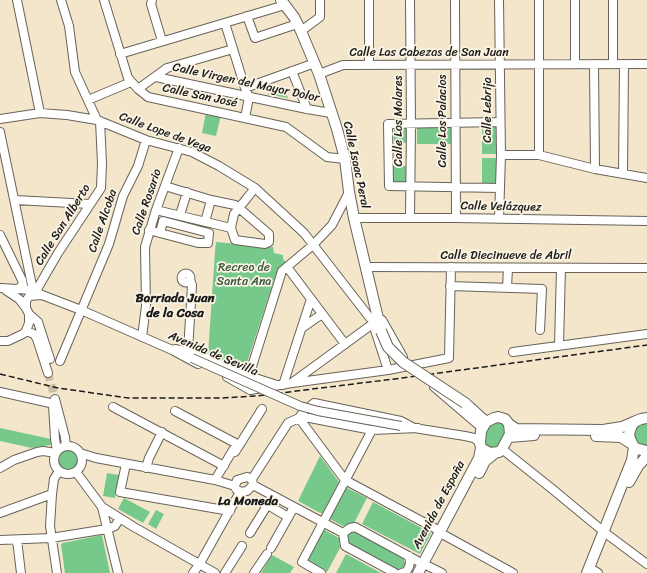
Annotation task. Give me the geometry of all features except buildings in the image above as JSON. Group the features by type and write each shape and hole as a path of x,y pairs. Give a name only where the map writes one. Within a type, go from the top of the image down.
{"main road":[{"name":"Calle Isaac Peral","path":"283,2 299,28 319,74 337,129 344,159 348,192 365,267 381,331 388,347 403,362 465,403 483,427"},
{"path":"594,573 606,533 632,460 633,445 630,439 630,429 641,420 647,412"},
{"path":"509,424 509,437 498,451 490,453 481,446 483,427 494,418 498,417 505,419 516,429 603,430 622,427 641,420"},
{"path":"509,437 529,435 621,437 638,449 647,451"},
{"name":"Avenida de España","path":"418,573 425,567 442,533 479,458 481,446"},
{"name":"Avenida de España","path":"442,533 485,461 498,451"},
{"path":"606,533 630,481 638,466 647,456"}],"street":[{"path":"17,0 40,113"},
{"path":"61,0 69,26 75,72 99,121"},
{"name":"Calle San José","path":"104,0 128,78 148,97 286,127 327,157 344,159"},
{"path":"247,16 255,38 299,28 320,17 320,0"},
{"path":"369,0 369,65"},
{"name":"Calle Los Molares","path":"410,0 410,218"},
{"name":"Calle Los Palacios","path":"455,0 456,218"},
{"name":"Calle Lebrija","path":"499,0 501,155 499,219"},
{"path":"539,0 539,155"},
{"path":"575,0 575,64"},
{"path":"613,0 613,64"},
{"path":"151,1 162,41"},
{"path":"120,54 247,16 283,2"},
{"path":"224,23 249,96 245,118"},
{"path":"138,89 166,68 233,49"},
{"path":"245,88 314,63"},
{"path":"594,64 595,169"},
{"path":"623,174 624,64"},
{"name":"Calle Las Cabezas de San Juan","path":"319,74 343,65 647,64"},
{"path":"292,71 307,109"},
{"name":"Calle Virgen del Mayor Dolor","path":"156,76 331,113"},
{"path":"88,100 131,82"},
{"name":"Calle Lope de Vega","path":"0,118 40,113 67,115 99,121 146,140 192,152 220,166 254,188 304,233 370,318 378,320"},
{"name":"Calle San Alberto","path":"37,292 58,253 101,188 102,163 99,121"},
{"path":"500,122 388,124 389,186 500,188"},
{"path":"0,132 14,200 37,292 29,296 26,300 29,323 26,331 20,336 8,341 0,341"},
{"name":"Calle Alcoba","path":"60,361 109,244 123,196 138,166 146,140"},
{"name":"Calle Rosario","path":"142,337 146,306 145,247 149,230 179,148"},
{"path":"501,155 539,155 595,169 647,178"},
{"path":"165,186 211,200 235,205 239,208 269,234 269,242 265,244 235,240 230,228 234,214 239,208 254,188"},
{"path":"180,215 187,192"},
{"path":"250,390 248,376 282,271 313,245 332,225 348,192"},
{"path":"14,200 90,204"},
{"path":"205,222 211,200"},
{"path":"156,210 230,228"},
{"name":"Calle Velázquez","path":"354,218 647,221"},
{"path":"149,230 160,233 198,243 208,243 209,233 163,221 160,233"},
{"path":"0,235 22,280 23,285 19,288"},
{"path":"287,267 344,344"},
{"name":"Calle Diecinueve de Abril","path":"365,267 647,268"},
{"path":"305,377 388,370 449,358 450,267"},
{"path":"507,288 508,268"},
{"path":"559,345 561,268"},
{"path":"190,280 192,285 190,355 196,353 248,376 280,385"},
{"path":"450,286 542,289 540,330"},
{"path":"0,288 8,291 19,299 38,322 50,359"},
{"name":"Avenida de Sevilla","path":"0,288 19,288 37,292 172,350 190,355 300,406 318,411 465,436 474,438 481,446"},
{"path":"280,385 302,328 311,299"},
{"path":"302,328 322,314"},
{"path":"172,350 250,390 292,383 305,377 344,344 378,320"},
{"name":"Calle Isaac Peral","path":"388,370 374,327 378,320 382,320 403,357 403,367"},
{"path":"26,331 34,334 37,339 48,373"},
{"path":"513,352 647,334"},
{"path":"433,387 483,427"},
{"path":"0,392 50,402 53,405 56,452 54,463 59,471 64,474 76,472 82,463 80,453 74,447 66,446 56,452 37,452 14,460 0,468"},
{"path":"56,399 66,437 66,446"},
{"name":"Avenida de Sevilla","path":"299,418 303,412 314,403 401,421 416,428"},
{"path":"113,407 224,466"},
{"path":"216,480 233,450 236,452 262,409"},
{"path":"175,411 239,445"},
{"path":"80,453 96,458 146,468 216,480 247,491 288,422 299,418 346,480 513,573"},
{"name":"Avenida de Sevilla","path":"299,418 310,418 372,430 416,428"},
{"name":"Avenida de Sevilla","path":"465,436 472,435 483,427"},
{"path":"321,573 302,562 372,430"},
{"path":"146,468 149,458 162,432"},
{"path":"498,451 551,488 606,533 645,560"},
{"path":"82,463 96,458"},
{"path":"126,464 120,492 230,511"},
{"path":"57,573 50,526 54,480 59,471"},
{"path":"76,472 102,507 215,573"},
{"path":"193,573 230,511 238,489 237,480 247,477 273,496 343,534 345,546 394,573"},
{"path":"0,513 52,494"},
{"path":"250,533 273,496"},
{"path":"268,505 288,517"},
{"path":"102,507 118,573"},
{"path":"254,573 269,551 294,507"},
{"path":"0,540 51,538 107,529 115,526 120,518"},
{"path":"110,539 113,531 121,525 134,527"},
{"path":"343,534 350,528 355,527 409,556 425,567 440,573"},
{"path":"17,540 21,573"},
{"path":"225,573 242,546"},
{"path":"402,573 406,572 409,568 409,556"}],"green space":[{"path":"284,88 288,98 267,94"},
{"path":"206,112 221,115 216,136 202,133"},
{"path":"451,126 451,144 417,144 417,127"},
{"path":"482,126 498,126 498,154 482,154"},
{"path":"394,127 408,127 408,143 394,143"},
{"path":"482,158 497,158 497,184 482,184"},
{"path":"393,166 407,166 406,183 393,183"},
{"name":"Recreo de Santa Ana","path":"216,242 273,247 274,253 283,255 283,259 286,262 278,278 274,280 245,369 218,357 208,355"},
{"path":"497,421 503,423 507,432 497,448 492,449 485,445 484,438 490,424"},
{"path":"641,423 647,423 647,446 644,447 634,440 633,432"},
{"path":"0,428 51,439 53,442 50,445 32,448 0,441"},
{"path":"68,450 75,453 78,460 75,467 68,470 61,467 58,460 61,453"},
{"path":"320,456 339,482 322,514 298,501"},
{"path":"107,473 119,475 115,498 103,496"},
{"path":"345,487 367,498 354,523 343,526 328,518"},
{"path":"124,498 150,512 143,523 118,509"},
{"path":"373,502 431,533 420,554 362,524"},
{"path":"156,510 164,514 156,529 148,524"},
{"path":"323,529 339,538 340,548 327,572 306,560"},
{"path":"352,531 355,531 403,557 406,566 404,569 398,571 349,545 347,537"},
{"path":"102,535 110,573 65,573 61,544"},
{"path":"346,554 381,573 336,573"},
{"path":"272,555 294,567 290,573 261,573"}],"tunnel":[{"path":"48,373 55,399"}],"railway":[{"path":"0,374 58,388 128,398 221,398 256,396 402,378 647,345"}],"district":[{"name":"Barriada Juan de la Cosa","path":"175,306"},
{"name":"La Moneda","path":"248,502"}]}
